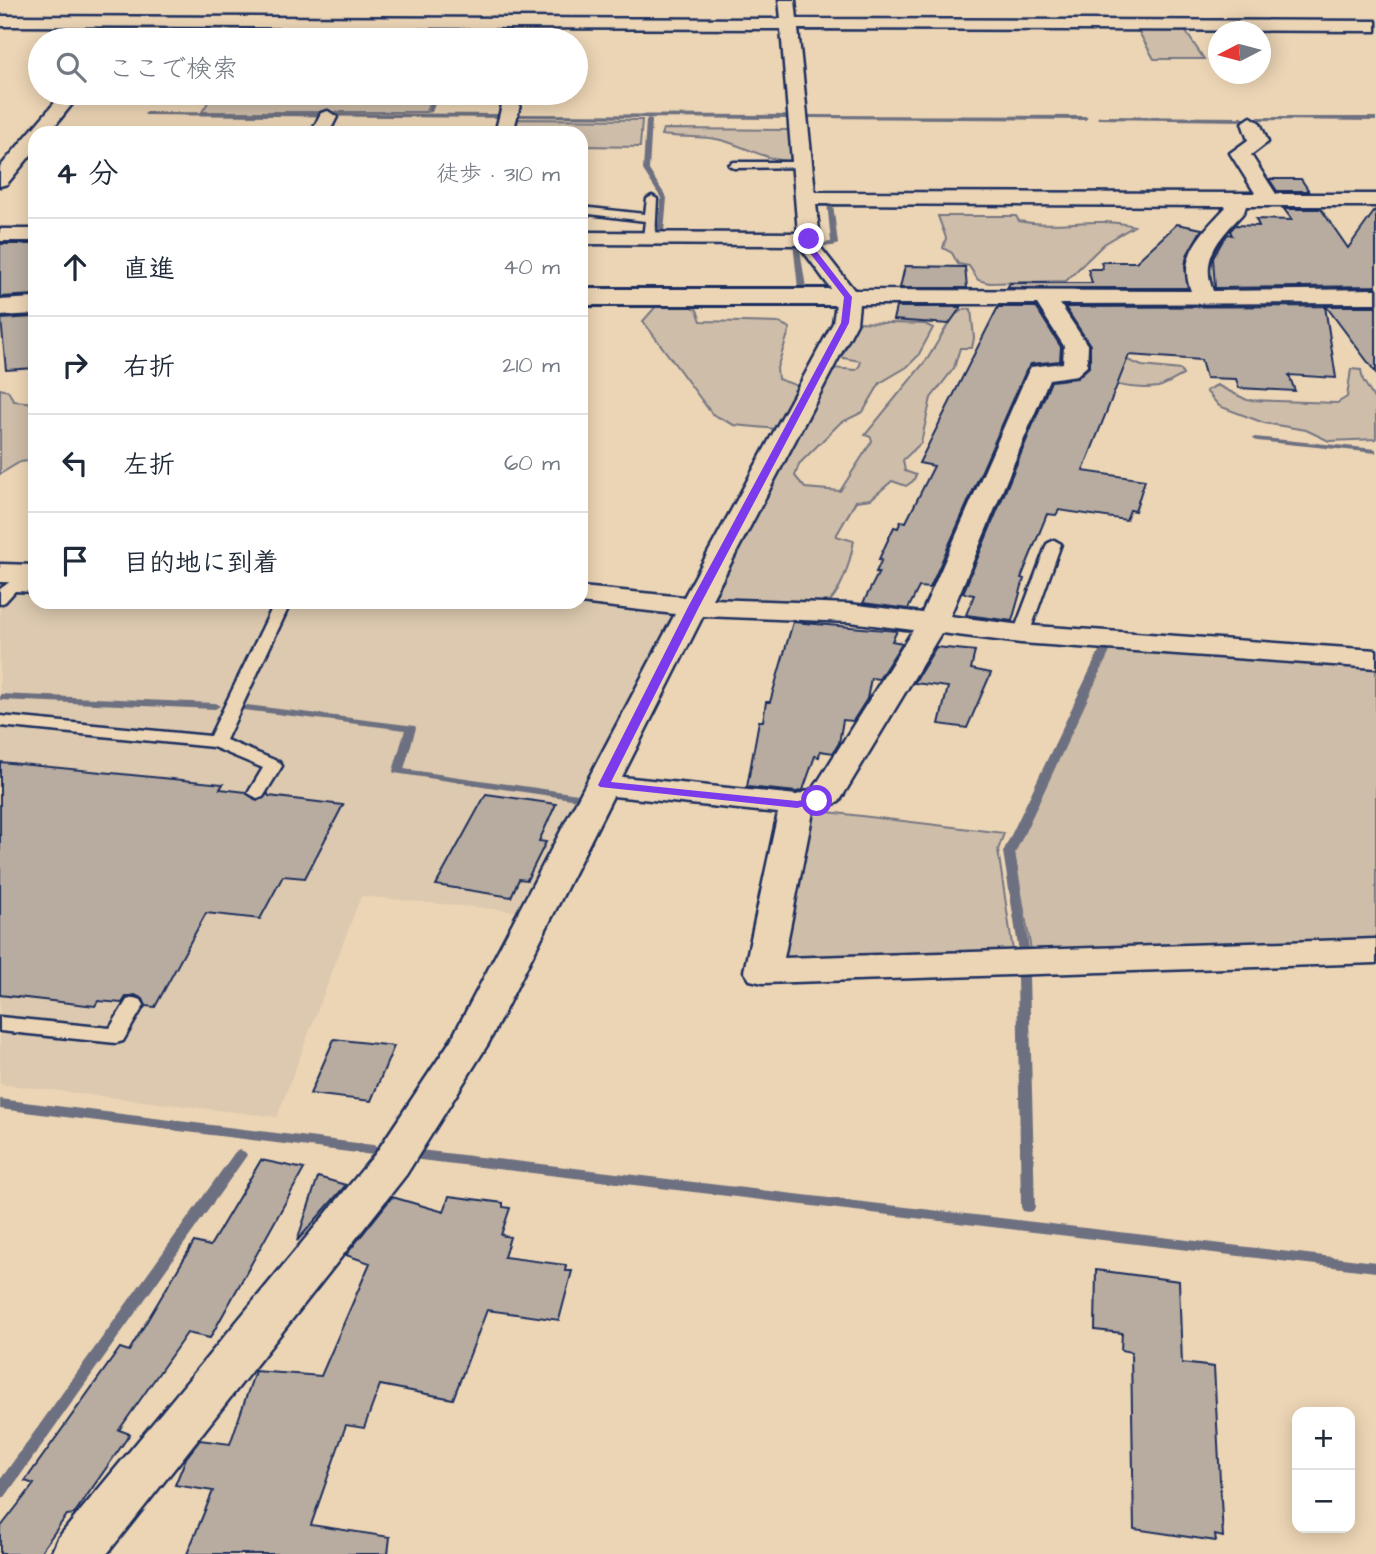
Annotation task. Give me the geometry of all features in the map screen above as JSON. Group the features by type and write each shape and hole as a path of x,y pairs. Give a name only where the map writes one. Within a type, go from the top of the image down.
{"street":[{"path":"125,28 148,0"},
{"path":"76,1554 391,1164 468,1044 694,607 845,323 848,297 810,248 788,0"},
{"path":"1000,24 1011,8"},
{"path":"531,28 534,19"},
{"path":"0,21 534,19 789,24 1376,26"},
{"path":"45,126 62,105"},
{"path":"506,126 511,105"},
{"path":"1251,122 1258,142 1240,153 1269,199"},
{"path":"0,180 28,146"},
{"path":"805,198 1376,200"},
{"path":"1205,298 1196,280 1197,252 1237,208 1232,199"},
{"path":"588,237 650,228 809,239"},
{"path":"0,235 28,235"},
{"path":"588,297 1376,296"},
{"path":"604,785 797,805 817,801 827,795 932,624 1040,372 1068,370 1075,366 1076,346 1058,323 1045,298"},
{"path":"0,308 28,306"},
{"path":"0,573 28,574"},
{"path":"588,597 694,607 850,613 1021,634 1376,659"},
{"path":"797,805 763,971 1376,951"}],"lane":[{"path":"734,165 802,165"},
{"path":"588,212 650,228 652,199"},
{"path":"1021,634 1054,544"},
{"path":"0,599 11,586 28,587"},
{"path":"216,742 280,609"},
{"path":"0,721 216,742 273,766 257,793"},
{"path":"0,1024 116,1036 134,1005"}],"shaded area":[{"path":"1136,27 1184,29 1204,59 1154,59"},
{"path":"206,105 428,105 426,112 202,112"},
{"path":"514,119 642,120 640,147 588,146 588,126 512,126"},
{"path":"663,129 790,130 793,161 774,159 714,138 661,135"},
{"path":"938,216 1016,216 1019,221 1033,223 1105,222 1134,226 1104,244 1066,281 989,283 978,280 969,266 958,264 952,253 943,248 946,238"},
{"path":"659,303 688,304 697,310 701,321 780,323 790,328 777,368 778,379 801,387 777,429 734,425 712,414 643,321"},
{"path":"965,309 971,309 974,338 972,348 960,348 954,368 931,398 921,443 903,460 905,471 916,475 906,486 892,481 871,499 856,501 836,536 854,541 844,576 831,600 825,606 717,603 715,597 832,368 856,370 860,365 860,361 838,357 855,322 925,324 933,328 918,356 907,367 880,383 863,412 840,423 799,464 795,476 805,488 840,491 872,441 871,437 865,435 928,358 953,316"},
{"path":"1092,354 1125,359 1142,366 1181,370 1183,375 1158,387 1118,385 1098,378 1084,367 1085,357"},
{"path":"1351,369 1361,370 1363,380 1376,402 1376,439 1329,441 1306,430 1264,423 1219,406 1206,391 1217,385 1247,400 1337,403 1347,397"},
{"path":"0,389 8,391 14,401 28,402 28,461 20,462 0,474"},
{"path":"0,581 28,581 28,609 588,609 588,604 668,610 675,613 677,619 522,912 361,896 277,1117 0,1084"},
{"path":"1112,645 1376,665 1376,939 1031,950 1014,853"},
{"path":"811,810 1004,833 998,850 1013,951 789,958 782,955"}],"building":[{"path":"1269,179 1301,179 1309,191 1277,191"},
{"path":"1284,209 1321,209 1348,248 1376,209 1376,286 1215,288 1213,258 1223,240 1228,234 1232,235 1230,231 1235,225 1259,226 1256,219 1292,220"},
{"path":"1177,224 1202,229 1187,255 1185,266 1188,288 1007,288 1010,283 1092,283 1088,269 1103,269 1101,262 1136,262"},
{"path":"0,244 28,244 28,295 0,297"},
{"path":"905,266 965,267 967,288 900,288"},
{"path":"1325,306 1336,378 1289,375 1295,391 1239,388 1236,379 1206,378 1201,360 1129,355 1083,471 1145,480 1135,511 1130,510 1126,520 1059,510 1056,515 1047,514 1021,578 1024,579 1012,621 966,615 974,595 963,593 1051,381 1077,378 1090,366 1090,345 1065,307"},
{"path":"1326,306 1376,306 1376,373"},
{"path":"896,307 961,307 949,324 893,320"},
{"path":"998,307 1036,307 1061,347 1060,361 1031,364 1026,371 930,588 919,587 908,609 863,603 879,572 876,572 882,559 879,559 894,527 898,528 901,521 906,522 934,466 919,463"},
{"path":"28,317 28,368 6,370 1,319"},
{"path":"793,622 897,631 892,641 902,643 879,679 871,678 867,699 853,721 843,720 839,743 833,753 820,751 819,757 815,756 803,790 797,792 747,787 759,721 763,721 766,702 770,702"},
{"path":"936,647 975,651 971,669 991,673 967,728 939,724 948,687 914,683"},
{"path":"0,762 223,784 220,789 246,792 257,801 268,794 343,805 305,878 283,876 260,919 206,913 155,1007 146,1006 143,999 135,995 126,997 122,1003 98,1001 95,1006 0,995"},
{"path":"486,794 556,804 539,841 546,842 527,880 519,879 511,897 436,885"},
{"path":"334,1039 394,1046 371,1101 310,1094"},
{"path":"261,1160 304,1169 210,1338 187,1333 119,1430 130,1434 74,1514 67,1515 39,1554 0,1554 0,1528 34,1484 25,1481 120,1348 129,1351 194,1242 210,1246"},
{"path":"318,1177 346,1185 297,1241"},
{"path":"449,1196 503,1203 503,1207 510,1208 501,1235 510,1237 504,1257 566,1265 565,1271 572,1271 559,1320 487,1310 453,1399 380,1385 364,1428 346,1425 311,1525 390,1537 388,1554 187,1554 213,1491 175,1485 186,1458 200,1440 230,1444 255,1371 321,1376 370,1263 346,1255 392,1197 444,1212"},
{"path":"1096,1270 1179,1281 1182,1363 1214,1367 1223,1537 1215,1535 1216,1541 1134,1529 1131,1352 1121,1350 1122,1333 1095,1330"}],"waterway":[{"path":"458,28 460,24"},
{"path":"429,112 432,105"},
{"path":"147,114 502,116"},
{"path":"519,116 789,117"},
{"path":"810,117 1085,118"},
{"path":"1100,118 1243,119"},
{"path":"1254,119 1376,119"},
{"path":"649,120 646,170 664,198 660,234 672,234"},
{"path":"823,244 835,244 830,202 840,202"},
{"path":"796,243 802,288"},
{"path":"1257,439 1376,451"},
{"path":"1023,949 1009,852 1105,649"},
{"path":"0,697 215,706"},
{"path":"247,708 411,728 398,771 578,797"},
{"path":"1023,976 1028,1207"},
{"path":"0,1104 373,1150"},
{"path":"0,1492 240,1155"},
{"path":"420,1155 1376,1267"}],"route":[{"path":"809,239 810,248 848,297 845,323 694,607 604,785 797,805 817,801"}]}
